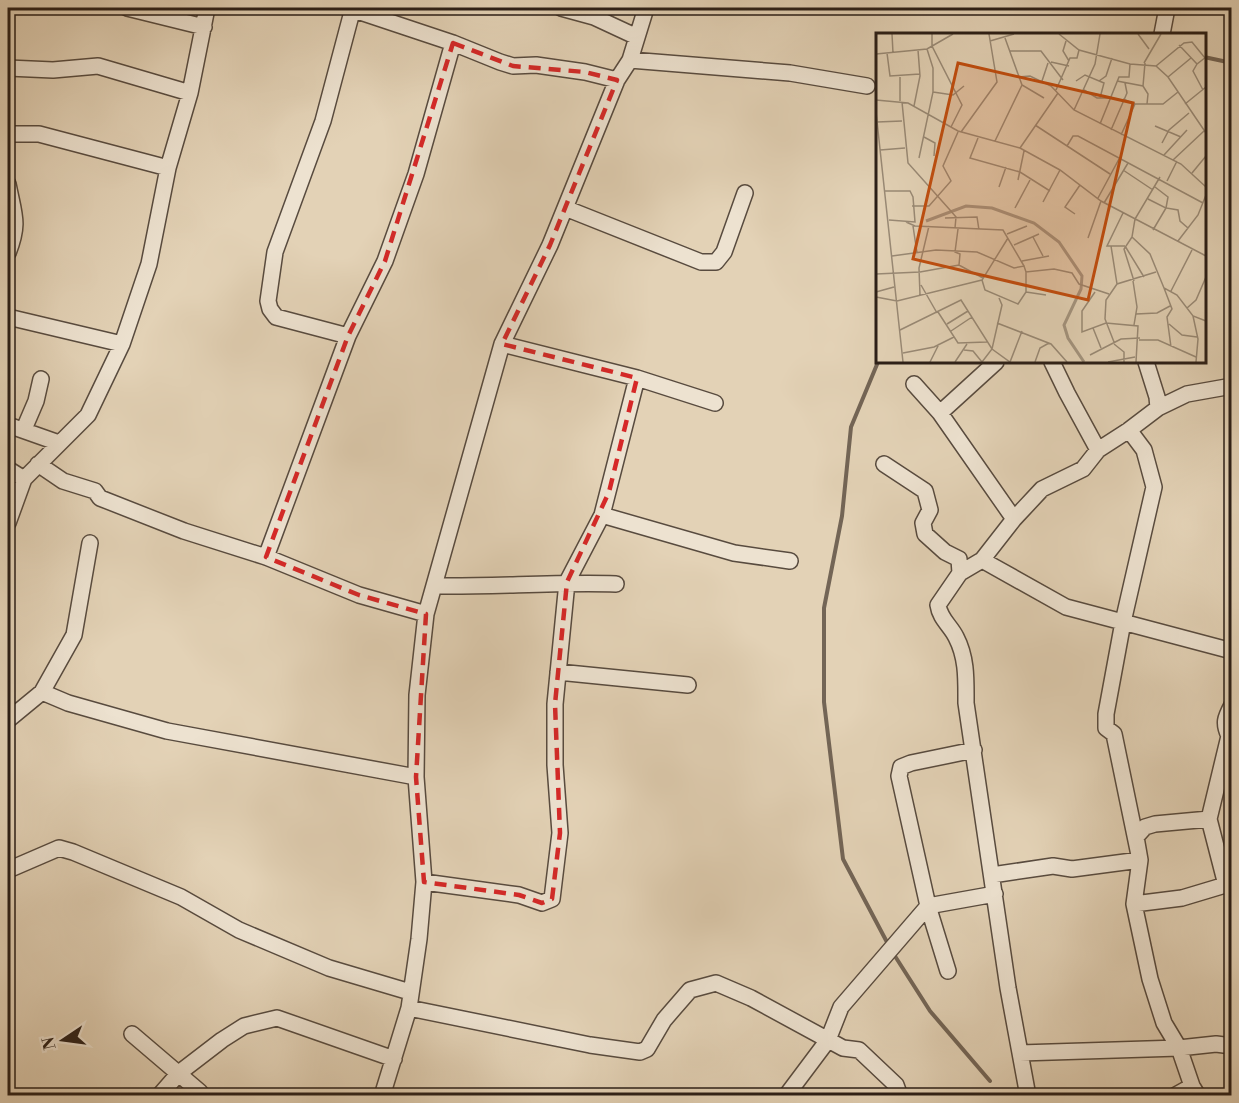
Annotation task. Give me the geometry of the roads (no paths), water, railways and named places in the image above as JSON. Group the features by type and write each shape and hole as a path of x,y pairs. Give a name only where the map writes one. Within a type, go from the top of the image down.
{"street":[{"path":"128,8 204,27"},
{"path":"8,523 24,480 88,415 122,344 150,264 168,168 190,93 207,8"},
{"path":"561,8 594,17 637,37"},
{"path":"382,1095 409,1008 419,939 424,882 416,777 417,696 426,614 502,344 550,246 617,80 630,60 646,8"},
{"path":"1162,33 1167,8"},
{"path":"348,336 276,317 268,301 275,252 323,121 354,9 513,66 536,65 585,72 617,80"},
{"path":"266,557 348,336 386,261 416,174 453,43"},
{"path":"630,60 790,72 867,86"},
{"path":"8,68 53,70 98,66 190,93"},
{"path":"8,134 39,134 168,168"},
{"path":"8,184 10,205 16,225 14,239 8,253"},
{"path":"565,208 701,262 716,262 724,252 745,193"},
{"path":"8,317 122,344"},
{"path":"502,344 637,378 715,403"},
{"path":"940,413 995,363"},
{"path":"1052,363 1098,450"},
{"path":"1146,363 1158,408"},
{"path":"424,882 519,895 542,903 552,899 560,833 555,765 555,704 567,582 602,515 637,378"},
{"path":"24,429 36,401 41,379"},
{"path":"914,384 940,413 1014,519"},
{"path":"1028,1095 966,703 966,670 958,640 952,629 940,617 938,605 960,573 982,560 1014,519 1042,489 1083,469 1098,450 1158,408 1187,394 1232,386"},
{"path":"8,425 59,443"},
{"path":"1129,430 1144,450 1154,486 1123,622 1106,714 1106,728 1114,734 1140,860"},
{"path":"38,464 63,481 95,491 100,498 184,531 266,557 359,595 426,614"},
{"path":"884,464 925,491 930,510 923,523 925,534 945,552 959,559 960,573"},
{"path":"8,469 24,480"},
{"path":"602,515 734,553 790,561"},
{"path":"8,720 42,692 74,635 90,543"},
{"path":"982,560 1066,607 1232,651"},
{"path":"435,586 472,587 567,582 616,584"},
{"path":"558,672 688,685"},
{"path":"42,692 68,704 167,731 416,777"},
{"path":"1134,904 1182,898 1229,884 1209,819 1229,736 1224,719 1232,705"},
{"path":"948,971 928,906 899,776 901,767 911,763 974,750"},
{"path":"1174,1095 1195,1091 1179,1048 1164,1023 1150,980 1134,904 1140,860 1136,837 1144,827 1155,824 1209,819"},
{"path":"8,870 59,848 73,852 181,897 239,930 329,968 410,992"},
{"path":"992,875 1053,867 1072,869 1140,860"},
{"path":"786,1095 828,1040 841,1007 928,906 995,894"},
{"path":"409,1008 590,1045 640,1052 646,1049 664,1020 690,990 716,983 751,998 843,1048 859,1050 896,1084 900,1095"},
{"path":"159,1095 179,1073 222,1040 244,1026 277,1018 394,1059"},
{"path":"132,1034 179,1073 201,1095"},
{"path":"1020,1053 1179,1048 1216,1044 1232,1046"}],"waterway":[{"path":"1206,57 1232,63"},
{"path":"878,363 851,427 842,516 824,608 824,702 843,859 889,946"},
{"path":"893,953 930,1011 990,1081"}]}
